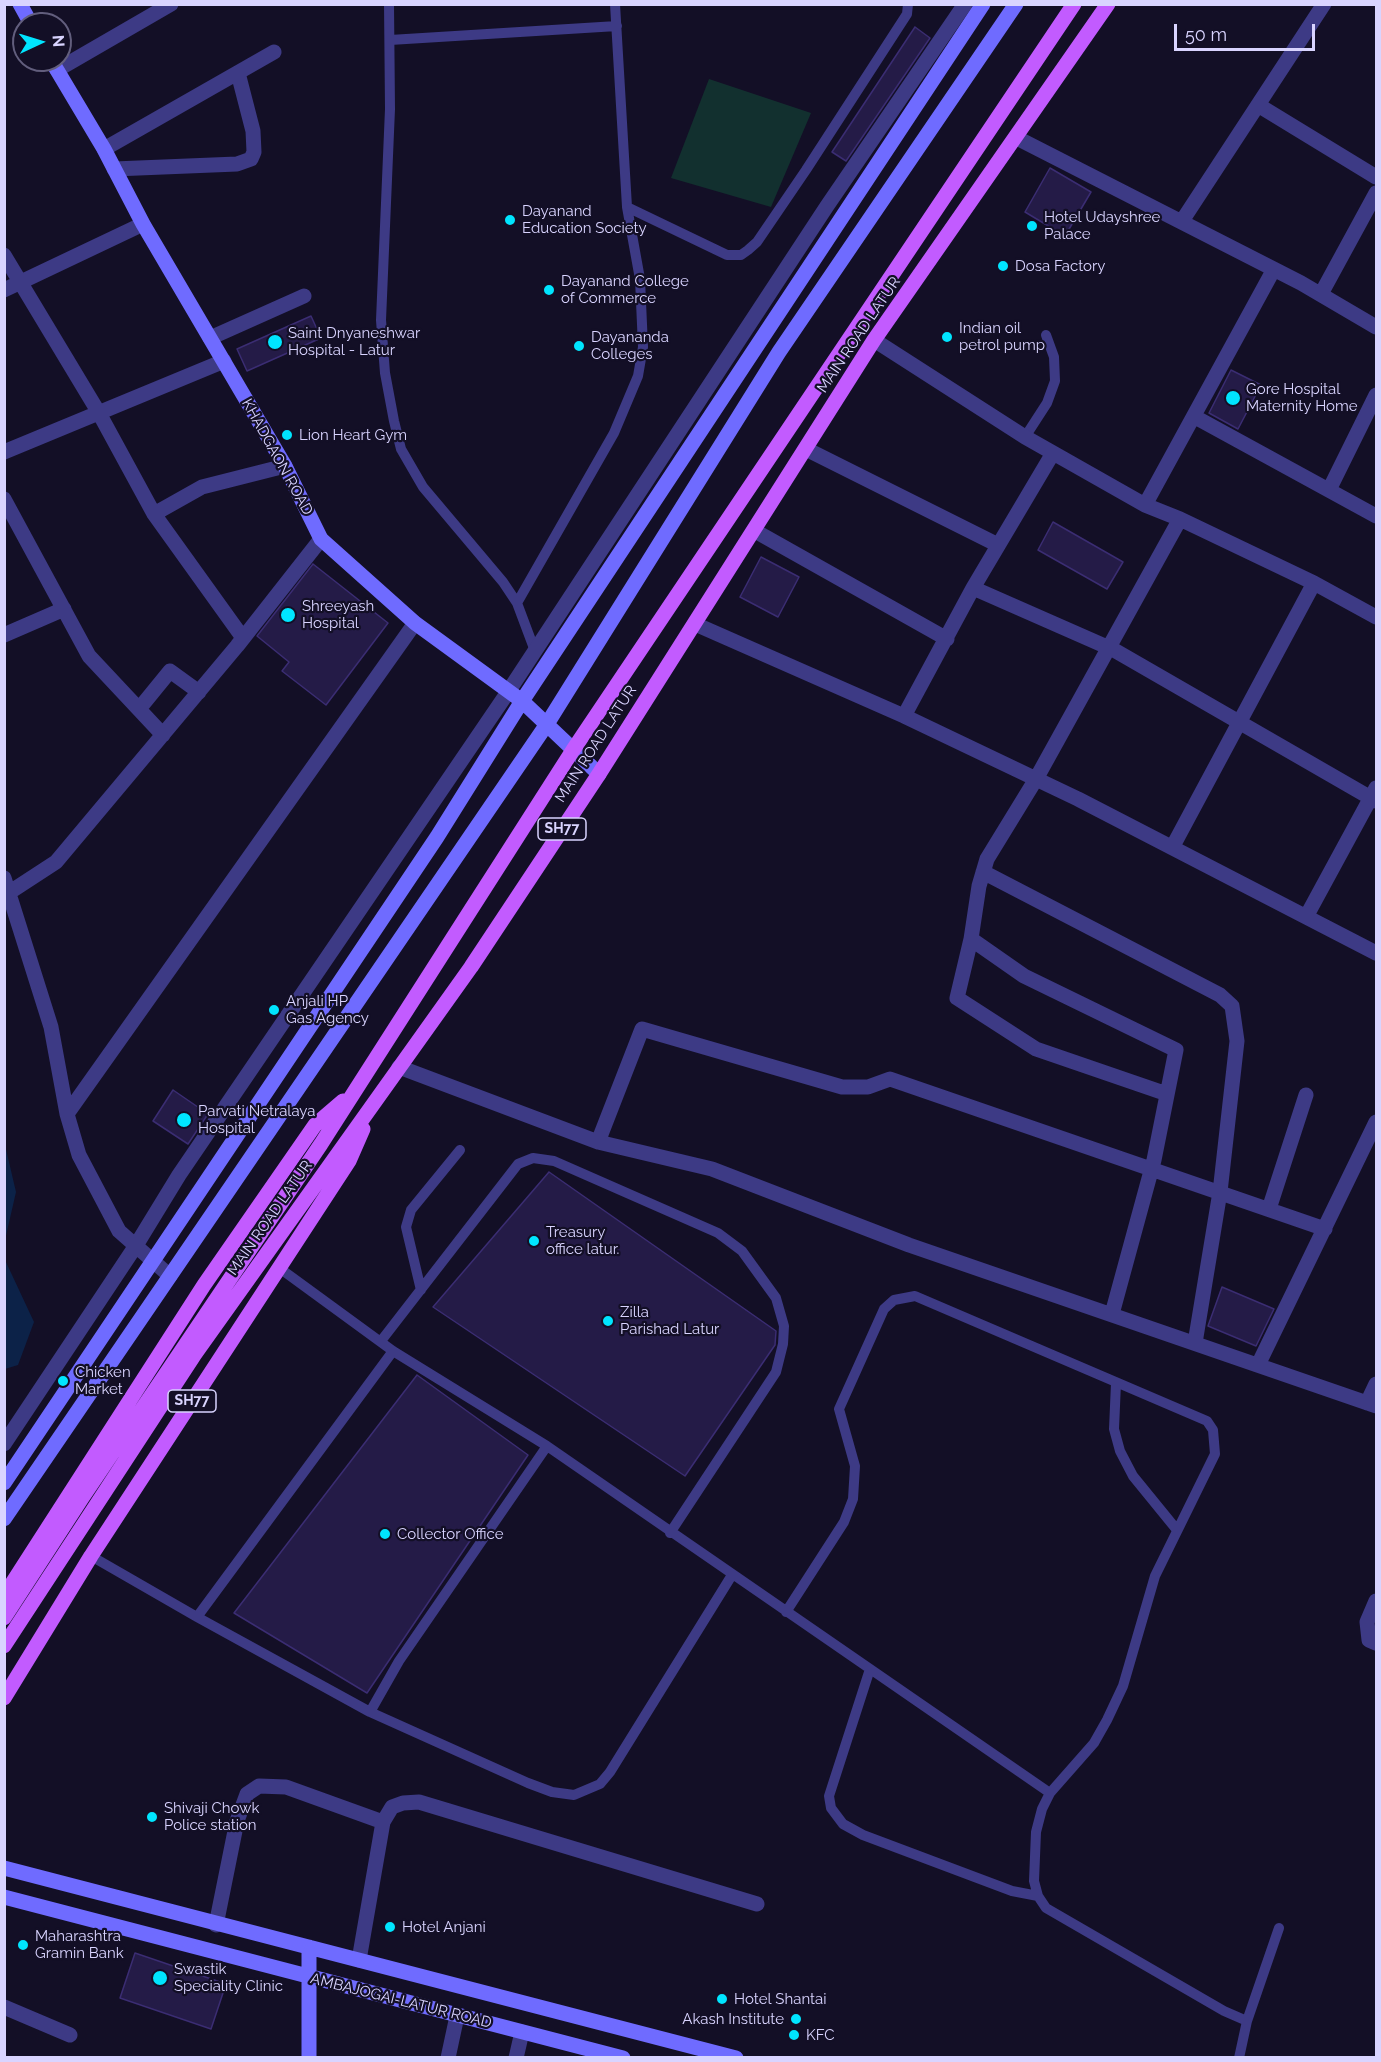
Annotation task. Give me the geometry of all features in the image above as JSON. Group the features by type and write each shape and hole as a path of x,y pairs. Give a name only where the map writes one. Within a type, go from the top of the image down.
{"main road":[{"name":"MAIN ROAD LATUR","path":"4,1618 354,1091 573,750 1074,4"},
{"name":"MAIN ROAD LATUR","path":"4,1646 195,1354 471,967 755,531 874,340 1017,138 1108,4"},
{"name":"SH77","path":"4,1596 204,1285 315,1125 354,1091"},
{"name":"SH77","path":"4,1698 92,1556 278,1267 350,1161 375,1102"}],"street":[{"path":"72,56 171,4"},
{"path":"4,1444 186,1165 508,692 827,206 965,4"},
{"path":"4,1483 437,837 522,701 983,4"},
{"path":"4,1519 547,724 779,352 1016,4"},
{"path":"1182,221 1324,4"},
{"path":"959,41 981,57"},
{"path":"104,149 274,52"},
{"name":"KHADGAON ROAD","path":"58,72 104,149 143,224 285,466 321,539 415,623 522,701 598,774"},
{"path":"114,169 237,164 251,159 254,152 253,130 238,73"},
{"path":"1258,105 1377,177"},
{"path":"1017,138 1274,269 1377,327"},
{"path":"1321,294 1377,193"},
{"path":"4,290 143,224"},
{"path":"4,255 99,413 154,514 243,638"},
{"path":"1145,505 1274,269"},
{"path":"210,338 304,296"},
{"path":"874,340 1025,437 1145,505 1180,519 1314,583 1377,617"},
{"path":"4,452 224,361"},
{"path":"1329,490 1377,395"},
{"path":"1195,417 1377,516"},
{"path":"806,450 998,545"},
{"path":"904,716 973,588 1053,453"},
{"path":"154,514 202,487 285,466"},
{"path":"4,499 89,656 163,735"},
{"path":"1167,1094 1036,1049 957,999 987,859 1036,779 1180,519"},
{"path":"755,531 947,639"},
{"path":"170,1276 119,1231 79,1155 67,1114 51,1027 6,886 56,862 199,692 321,539"},
{"path":"1173,846 1314,583"},
{"path":"973,588 1108,648 1375,796 1306,917"},
{"path":"4,635 64,609"},
{"path":"67,1114 415,623"},
{"path":"695,624 904,716 1036,779 1173,846 1377,953"},
{"path":"139,709 170,671 199,692"},
{"path":"983,872 1220,995 1232,1006 1237,1041 1220,1192 1195,1343"},
{"path":"971,939 1024,976 1176,1050 1151,1169 1112,1314"},
{"path":"598,1142 642,1029 842,1087 868,1087 890,1079 1324,1229"},
{"path":"399,1067 598,1142 712,1169 909,1245 1372,1405 1377,1384"},
{"path":"1269,1209 1306,1095"},
{"path":"1258,1365 1377,1122"},
{"path":"1377,1600 1367,1622 1369,1640 1377,1642"},
{"path":"216,1925 237,1821 247,1794 259,1786 286,1787 383,1822"},
{"path":"359,1960 383,1822 392,1808 403,1803 419,1802 757,1904"},
{"path":"4,1868 216,1925 736,2058"},
{"name":"AMBAJOGAI-LATUR ROAD","path":"4,1897 522,2032 580,2052 623,2058"},
{"path":"309,1947 309,2058"},
{"path":"4,2007 70,2035"},
{"path":"448,2058 457,2016"},
{"path":"516,2058 522,2032"}],"lane":[{"path":"389,4 390,109 381,320 385,373 394,421 401,449 423,487 503,582 517,603 535,651"},
{"path":"517,603 614,432 638,376 643,347 644,316 640,279 627,207 615,4"},
{"path":"627,207 727,255 741,255 748,250 757,242 806,170 907,14 908,4"},
{"path":"390,40 617,26"},
{"path":"1025,437 1047,402 1055,381 1054,357 1046,336"},
{"path":"421,1290 406,1227 411,1210 460,1150"},
{"path":"381,1341 518,1164 533,1158 554,1161 718,1233 742,1251 776,1298 784,1326 781,1357 776,1372 670,1533"},
{"path":"278,1267 393,1351 548,1446 670,1533 1050,1793"},
{"path":"786,1612 844,1522 853,1499 855,1466 839,1409 884,1309 894,1300 915,1296 1206,1421 1213,1430 1215,1454 1155,1576 1124,1686 1094,1743 1050,1793 1042,1809 1036,1832 1034,1881 1038,1896 1046,1908 1224,2011 1247,2021"},
{"path":"197,1617 393,1351"},
{"path":"1116,1383 1114,1429 1120,1451 1132,1476 1177,1530"},
{"path":"370,1712 399,1661 548,1446"},
{"path":"92,1556 197,1617 370,1712 552,1792 574,1795 587,1792 600,1784 610,1772 732,1575"},
{"path":"870,1669 829,1796 831,1808 843,1824 863,1835 1012,1891 1038,1896"},
{"path":"1239,2058 1247,2021 1279,1928"}],"green space":[{"path":"709,79 811,113 771,207 671,178"}],"water":[{"path":"4,1145 16,1192 5,1240"},
{"path":"5,1260 34,1322 18,1365 5,1369"}],"building":[{"path":"915,27 930,38 846,161 832,152"},
{"path":"1050,168 1091,192 1065,236 1025,212"},
{"path":"311,316 321,338 247,371 237,349"},
{"path":"1231,370 1261,385 1238,429 1209,413"},
{"path":"1053,522 1123,562 1107,589 1038,550"},
{"path":"761,557 799,577 778,617 740,597"},
{"path":"313,564 388,623 326,705 282,671 289,662 257,636"},
{"path":"173,1090 208,1114 188,1144 153,1121"},
{"name":"Zilla Parishad Latur","path":"549,1172 776,1331 775,1345 685,1476 433,1307"},
{"path":"1222,1287 1274,1309 1256,1346 1208,1326"},
{"name":"Collector Office","path":"417,1375 528,1455 367,1693 234,1613"},
{"path":"135,1953 226,1984 211,2029 120,1998"}],"place":[{"name":"Dayanand Education Society","path":"510,220"},
{"name":"Hotel Udayshree Palace","path":"1032,226"},
{"name":"Dosa Factory","path":"1003,266"},
{"name":"Dayanand College of Commerce","path":"549,290"},
{"name":"Indian oil petrol pump","path":"947,337"},
{"name":"Saint Dnyaneshwar Hospital - Latur","path":"275,342"},
{"name":"Dayananda Colleges","path":"579,346"},
{"name":"Gore Hospital Maternity Home","path":"1233,398"},
{"name":"Lion Heart Gym","path":"287,435"},
{"name":"Shreeyash Hospital","path":"288,615"},
{"name":"Anjali HP Gas Agency","path":"274,1010"},
{"name":"Parvati Netralaya Hospital","path":"184,1120"},
{"name":"Treasury office latur.","path":"534,1241"},
{"name":"Zilla Parishad Latur","path":"608,1321"},
{"name":"Chicken Market","path":"63,1381"},
{"name":"Collector Office","path":"385,1534"},
{"name":"Shivaji Chowk Police station","path":"152,1817"},
{"name":"Hotel Anjani","path":"390,1927"},
{"name":"Maharashtra Gramin Bank","path":"23,1945"},
{"name":"Swastik Speciality Clinic","path":"160,1978"},
{"name":"Hotel Shantai","path":"722,1999"},
{"name":"Akash Institute","path":"796,2019"},
{"name":"KFC","path":"794,2035"}]}
